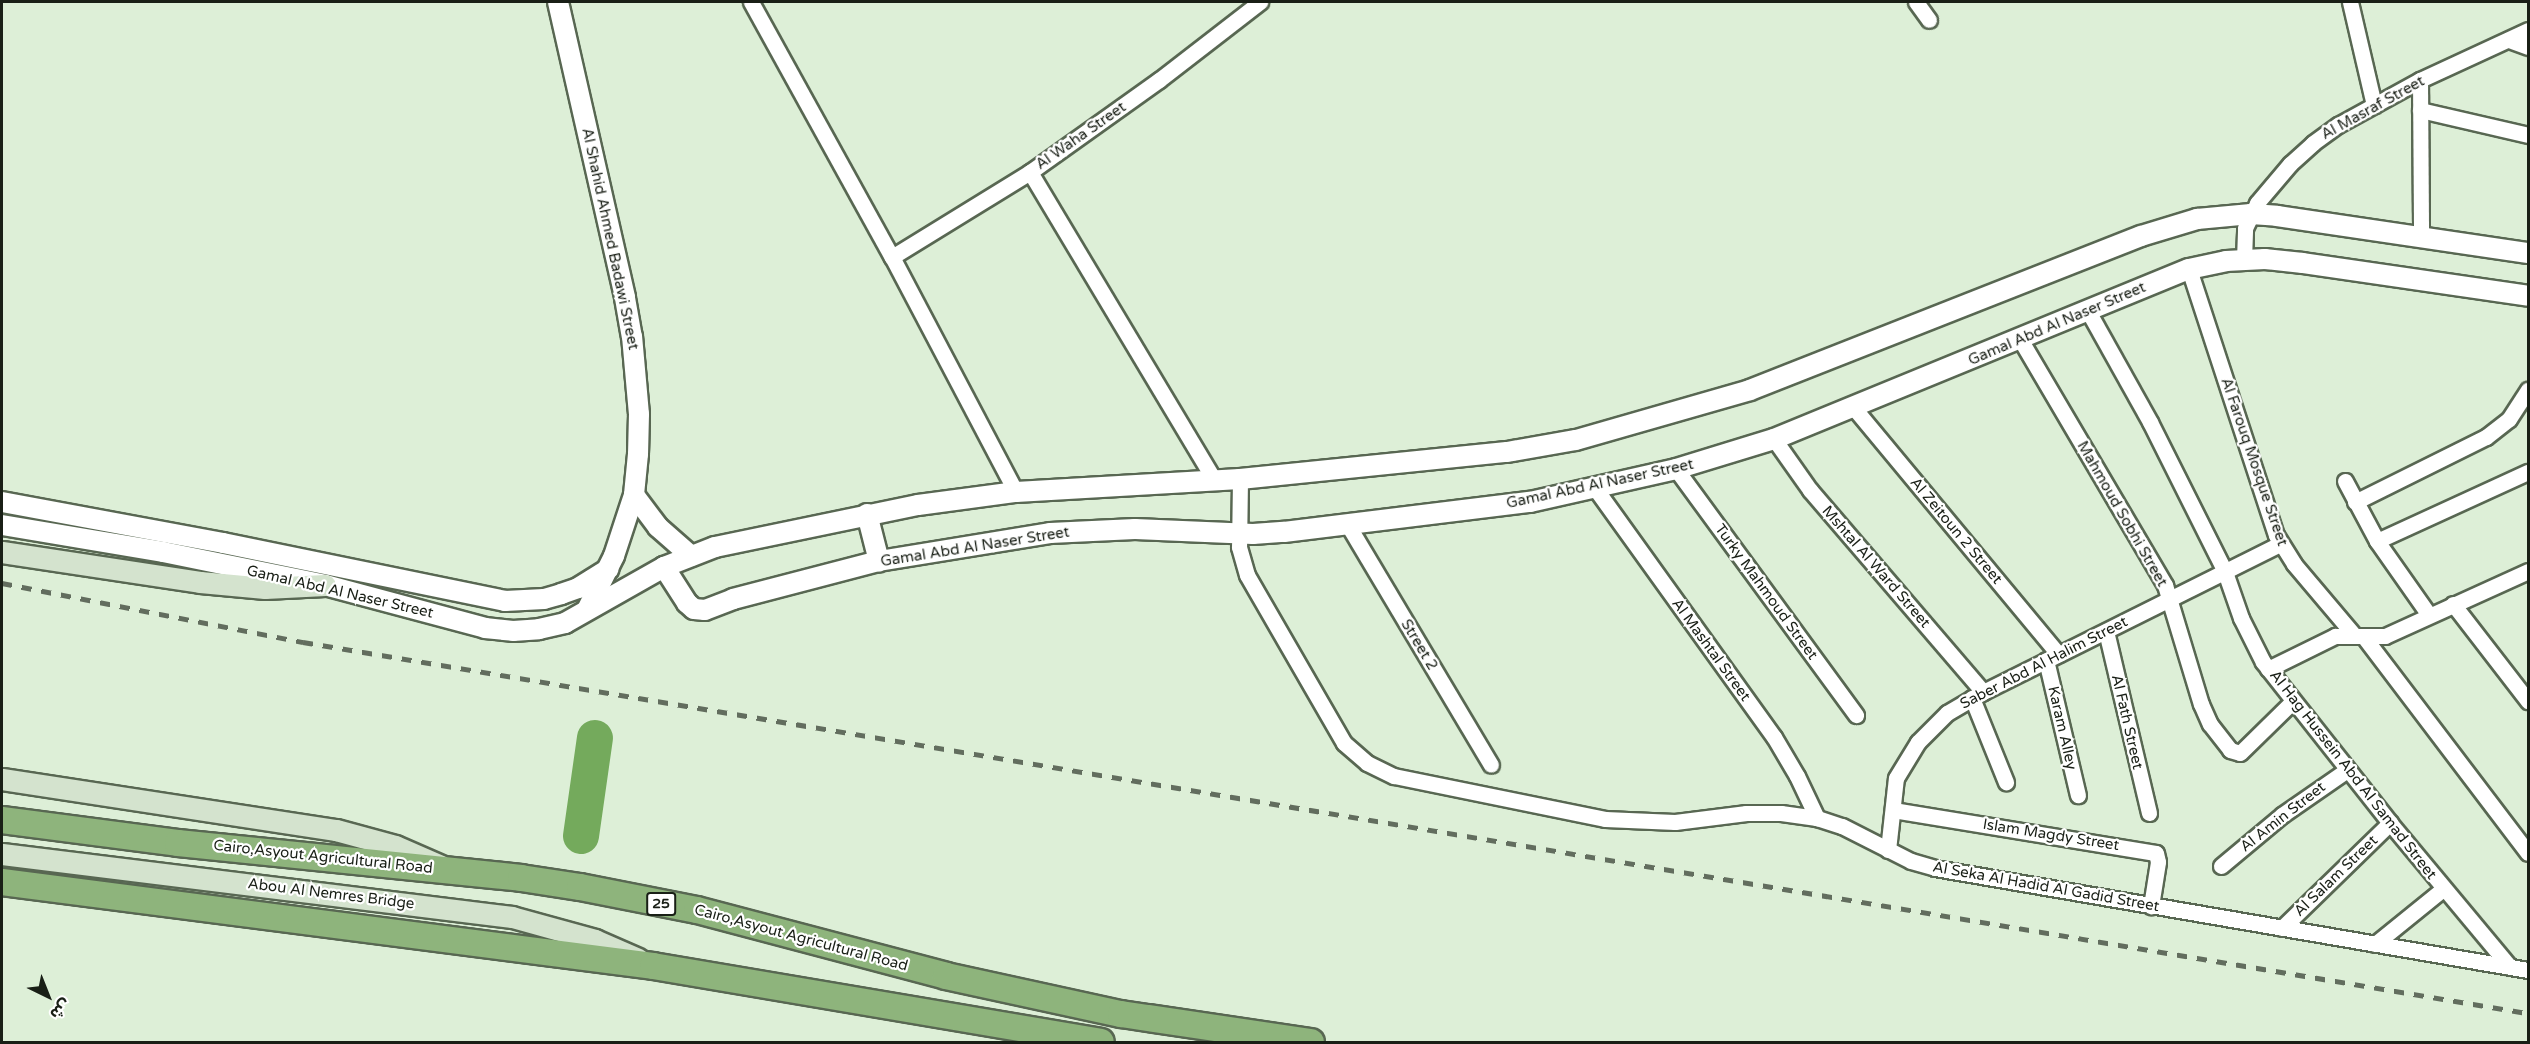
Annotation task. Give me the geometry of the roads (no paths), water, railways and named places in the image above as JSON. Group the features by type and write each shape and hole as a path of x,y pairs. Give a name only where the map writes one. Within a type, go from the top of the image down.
{"highway":[{"name":"Cairo,Asyout Agricultural Road","path":"2,820 178,843 450,870 580,887 697,910 946,976 1121,1014 1311,1042"},
{"path":"2,882 653,966 1101,1042"}],"main road":[{"path":"2,552 200,582 265,588 326,585"},
{"path":"2,779 336,830 395,846 450,870"},
{"name":"Abou Al Nemres Bridge","path":"2,854 512,917 554,926 595,940 653,966"}],"street":[{"name":"Al Shahid Ahmed Badawi Street","path":"558,2 632,336 639,414 634,495 608,569 585,612"},
{"path":"751,2 892,257 1016,492"},
{"name":"Al Waha Street","path":"892,257 1030,172 1159,80 1260,2"},
{"path":"1916,2 1929,20"},
{"path":"2350,2 2374,105"},
{"name":"Al Masraf Street","path":"2244,260 2245,228 2251,214 2290,164 2313,143 2420,80 2529,30"},
{"path":"2509,40 2529,47"},
{"path":"2420,80 2421,239"},
{"path":"2420,110 2529,135"},
{"path":"1030,172 1215,481"},
{"name":"Gamal Abd Al Naser Street","path":"2,525 163,552 326,585 485,628 513,631 539,630 565,623 664,567 724,544 867,514 1016,492 1240,479 1507,452 1576,440 1750,390 2169,226 2197,219 2251,214 2529,253"},
{"name":"Gamal Abd Al Naser Street","path":"664,567 687,603 699,610 879,561 1050,533 1135,529 1239,534 1284,532 1530,502 1676,469 1774,439 2189,269 2244,260 2265,259 2303,263 2529,296"},
{"name":"Al Farouq Mosque Street","path":"2189,269 2280,544 2294,564 2359,636 2529,853"},
{"name":"Al Hag Hussein Abd Al Samad Street","path":"2088,311 2150,422 2224,572 2241,618 2268,669 2390,824 2510,967"},
{"name":"Mahmoud Sobhi Street","path":"2020,339 2158,572 2170,599 2205,715 2230,750 2240,753 2292,702"},
{"path":"2355,502 2486,436 2510,419 2529,390"},
{"name":"Al Zeitoun 2 Street","path":"1854,408 2052,657"},
{"name":"Mshtal Al Ward Street","path":"1774,439 1810,490 1978,695 2006,782"},
{"name":"Turky Mahmoud Street","path":"1676,469 1856,714"},
{"path":"2377,541 2529,472"},
{"name":"Al Seka Al Hadid Al Gadid Street","path":"1240,479 1239,547 1247,575 1327,718 1344,743 1367,764 1394,777 1605,819 1675,822 1746,813 1817,818 1858,833 1888,850 1935,868 2529,970"},
{"path":"2345,481 2377,541 2429,615"},
{"name":"Al Mashtal Street","path":"1594,488 1774,737 1797,776 1817,818"},
{"path":"634,495 658,528 691,556"},
{"name":"Gamal Abd Al Naser Street","path":"2,502 223,543 505,601 525,602 561,594 578,588 608,569"},
{"path":"867,514 879,561"},
{"name":"Street 2","path":"1348,525 1491,765"},
{"name":"Saber Abd Al Halim Street","path":"1888,850 1896,778 1918,742 1947,713 2052,657 2280,544"},
{"path":"2268,669 2335,636 2385,636 2529,571"},
{"path":"2453,604 2529,701"},
{"name":"Al Fath Street","path":"2106,631 2149,813"},
{"name":"Karam Alley","path":"2052,657 2078,795"},
{"name":"Al Amin Street","path":"2222,866 2282,814 2347,770"},
{"name":"Islam Magdy Street","path":"1893,810 2156,853 2158,862 2151,906"},
{"name":"Al Salam Street","path":"2282,928 2390,824"},
{"path":"2375,944 2444,889"}],"waterway":[{"path":"581,836 595,738"}],"railway":[{"path":"2,583 303,642 2528,1013"}]}
